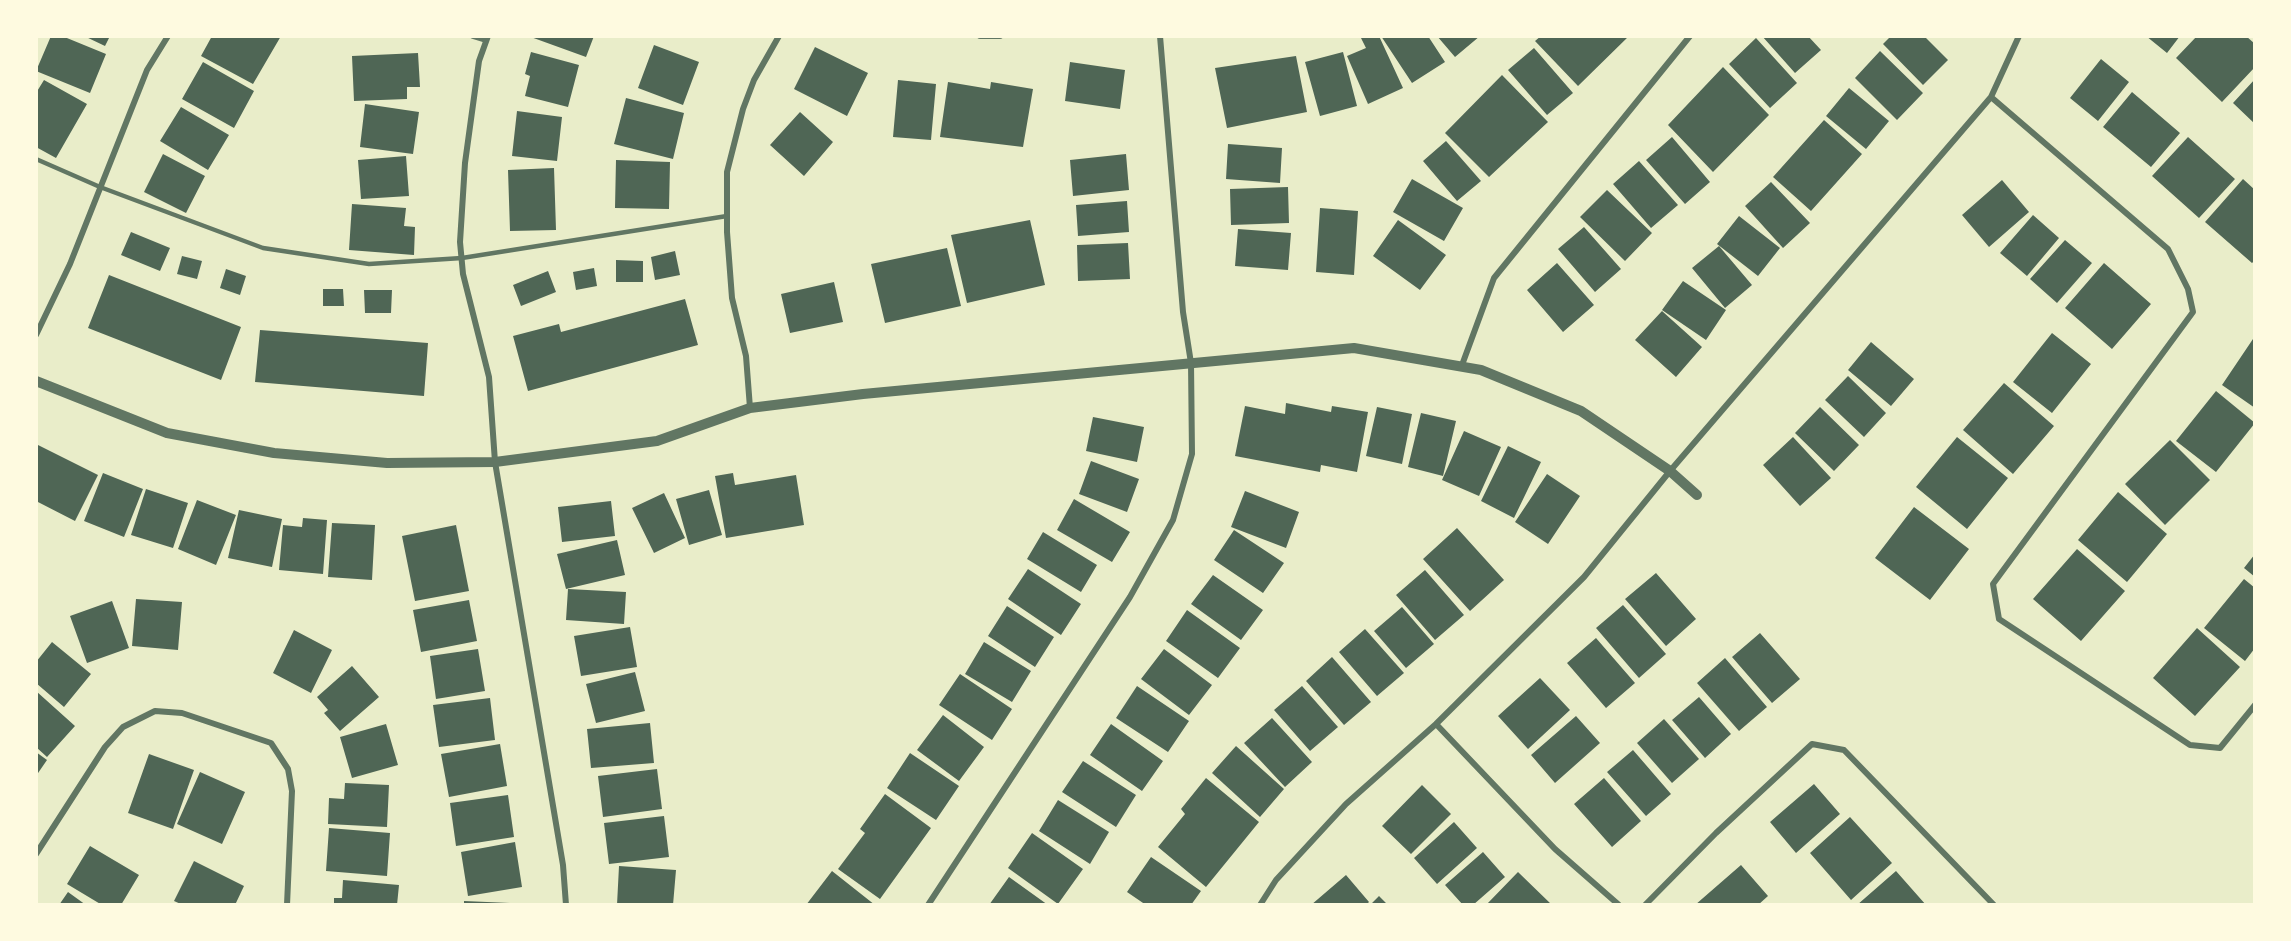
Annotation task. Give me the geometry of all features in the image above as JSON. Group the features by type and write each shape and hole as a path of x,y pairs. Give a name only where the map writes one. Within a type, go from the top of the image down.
{"street":[{"path":"36,335 70,264 147,70 168,36"},
{"path":"473,36 487,38 479,61 465,163 463,274 489,377 495,462 563,865 566,905"},
{"path":"750,408 746,356 732,298 727,172 743,109 754,80 779,36"},
{"path":"980,36 1000,36"},
{"path":"928,905 1113,624 1173,520 1192,454 1191,363 1184,312 1160,36"},
{"path":"1462,366 1494,278 1690,36"},
{"path":"1260,905 1276,880 1346,804 1436,724 1584,577 1670,471 1991,97 2019,36"},
{"path":"1991,97 2168,249 2188,289 2193,312 1993,584 1999,619 2190,745 2220,748 2255,705"},
{"path":"36,381 167,433 274,453 387,463 495,462 657,441 750,408 862,394 1354,348 1481,370 1581,411 1670,471 1697,495"},
{"path":"36,854 105,747 123,727 155,711 182,713 271,742 288,769 292,790 287,905"},
{"path":"1436,724 1554,849 1619,905"},
{"path":"1645,905 1716,833 1812,744 1844,750 1994,905"}],"lane":[{"path":"36,159 100,187 263,248 369,264 462,258 727,216"}],"building":[{"path":"51,36 62,36 106,54 90,93 36,71"},
{"path":"84,36 110,36 105,46"},
{"path":"212,36 281,36 253,84 201,56"},
{"path":"528,36 594,36 586,57"},
{"path":"1379,36 1403,88 1368,104 1347,56 1366,48 1361,38"},
{"path":"1381,36 1428,36 1445,62 1412,83"},
{"path":"1437,36 1480,36 1455,57"},
{"path":"1541,36 1629,36 1578,86 1535,41"},
{"path":"1762,36 1808,36 1821,50 1795,73"},
{"path":"1891,36 1924,36 1948,60 1923,85 1883,44"},
{"path":"2146,36 2180,36 2167,53"},
{"path":"2197,36 2246,36 2255,44 2255,67 2222,102 2176,58"},
{"path":"1756,38 1797,83 1770,108 1729,64"},
{"path":"654,45 699,62 683,105 638,88"},
{"path":"815,47 868,73 847,116 794,89"},
{"path":"1534,48 1573,93 1547,115 1508,70"},
{"path":"1880,51 1923,93 1897,120 1855,78"},
{"path":"531,52 579,65 568,107 525,96 530,76 525,74"},
{"path":"1343,52 1357,106 1320,116 1305,62"},
{"path":"418,53 420,87 407,87 407,99 354,101 352,56"},
{"path":"1296,56 1307,112 1227,128 1215,68"},
{"path":"2101,59 2129,82 2098,121 2070,98"},
{"path":"203,62 254,91 234,128 182,99"},
{"path":"1070,62 1125,70 1120,109 1065,101"},
{"path":"1723,67 1769,115 1713,172 1668,125"},
{"path":"1502,75 1548,122 1489,177 1445,133"},
{"path":"2255,79 2255,124 2233,103"},
{"path":"44,80 87,104 56,158 36,147 36,93"},
{"path":"898,80 936,84 931,140 893,137"},
{"path":"948,82 990,89 991,82 1033,89 1023,147 940,137"},
{"path":"1849,88 1889,121 1866,149 1826,116"},
{"path":"2132,92 2180,133 2151,167 2103,127"},
{"path":"626,98 684,113 673,159 614,144"},
{"path":"365,104 419,112 413,154 360,147"},
{"path":"181,107 229,135 208,170 160,141"},
{"path":"517,111 562,117 557,161 512,156"},
{"path":"800,112 833,142 804,176 770,145"},
{"path":"1824,120 1862,154 1811,211 1773,177"},
{"path":"1672,137 1710,182 1685,204 1646,160"},
{"path":"2188,137 2235,179 2199,218 2152,176"},
{"path":"1446,141 1481,181 1457,201 1423,161"},
{"path":"1228,144 1282,148 1280,183 1226,179"},
{"path":"163,154 205,176 186,213 144,192"},
{"path":"1126,154 1129,190 1073,196 1070,160"},
{"path":"406,156 409,196 361,199 358,160"},
{"path":"616,160 670,162 669,209 615,208"},
{"path":"1639,161 1678,205 1651,228 1613,184"},
{"path":"554,168 556,230 510,231 508,170"},
{"path":"1412,179 1463,208 1444,241 1393,212"},
{"path":"2243,179 2255,190 2255,260 2252,263 2205,222"},
{"path":"2002,180 2029,212 1989,247 1962,215"},
{"path":"1771,182 1810,223 1783,248 1745,206"},
{"path":"1288,187 1289,223 1231,225 1230,189"},
{"path":"1607,190 1652,233 1625,261 1580,217"},
{"path":"1127,201 1129,232 1078,236 1076,205"},
{"path":"352,204 406,208 404,226 415,227 414,255 349,250"},
{"path":"1320,208 1358,211 1354,275 1316,272"},
{"path":"2033,215 2059,238 2027,276 2000,253"},
{"path":"1739,216 1780,248 1758,276 1717,244"},
{"path":"1030,220 1045,285 967,303 951,235"},
{"path":"1398,220 1446,255 1420,290 1373,256"},
{"path":"1584,227 1621,269 1595,292 1558,249"},
{"path":"1238,229 1291,233 1288,270 1235,266"},
{"path":"131,232 170,248 160,271 121,255"},
{"path":"2065,240 2092,263 2057,303 2030,279"},
{"path":"1128,243 1130,279 1078,281 1077,245"},
{"path":"1719,246 1752,285 1725,308 1692,268"},
{"path":"947,248 961,306 885,323 871,264"},
{"path":"675,251 680,275 655,280 651,257"},
{"path":"182,256 202,261 197,279 177,274"},
{"path":"616,260 643,261 643,282 616,282"},
{"path":"1557,263 1594,305 1563,332 1527,290"},
{"path":"2104,263 2151,304 2112,349 2065,308"},
{"path":"594,268 597,286 576,290 573,272"},
{"path":"226,269 246,276 240,295 220,288"},
{"path":"548,271 556,292 521,306 513,285"},
{"path":"109,275 241,327 221,380 88,328"},
{"path":"1683,281 1726,310 1706,340 1662,310"},
{"path":"834,282 843,322 790,333 781,294"},
{"path":"323,289 343,289 344,306 323,306"},
{"path":"364,290 392,290 391,313 365,313"},
{"path":"685,299 698,345 528,391 513,336 559,324 561,332"},
{"path":"1662,311 1702,347 1676,377 1635,340"},
{"path":"260,330 428,343 424,396 255,382"},
{"path":"2052,333 2091,364 2052,413 2013,382"},
{"path":"2255,336 2255,408 2222,385"},
{"path":"1871,342 1914,379 1891,406 1848,370"},
{"path":"1848,376 1886,413 1864,437 1825,400"},
{"path":"2004,383 2054,426 2013,474 1963,430"},
{"path":"2216,391 2255,423 2216,472 2176,441"},
{"path":"1286,403 1331,412 1332,406 1368,412 1357,472 1321,465 1320,472 1235,456 1245,406 1285,414"},
{"path":"1377,407 1412,414 1402,464 1366,456"},
{"path":"1820,407 1859,445 1834,471 1795,433"},
{"path":"1421,413 1456,421 1443,476 1408,467"},
{"path":"1093,417 1144,427 1137,462 1086,451"},
{"path":"1464,431 1501,447 1479,496 1442,480"},
{"path":"1793,437 1831,478 1800,506 1763,465"},
{"path":"1957,437 2008,478 1967,529 1916,487"},
{"path":"2170,440 2210,480 2165,525 2125,484"},
{"path":"38,445 98,475 75,521 36,501"},
{"path":"1508,446 1541,462 1514,518 1481,501"},
{"path":"1091,461 1139,479 1127,512 1079,494"},
{"path":"103,473 143,489 124,537 84,521"},
{"path":"733,473 735,485 796,475 804,525 726,538 715,476"},
{"path":"1547,474 1580,496 1548,544 1515,522"},
{"path":"146,489 188,503 173,548 131,535"},
{"path":"709,490 722,535 689,545 676,499"},
{"path":"1245,491 1299,512 1286,548 1231,527"},
{"path":"2118,492 2167,534 2127,582 2078,540"},
{"path":"664,493 685,538 654,553 632,508"},
{"path":"1074,499 1130,532 1112,562 1057,530"},
{"path":"197,500 236,515 216,565 178,549"},
{"path":"611,501 615,536 562,542 558,507"},
{"path":"1914,507 1969,549 1930,600 1875,558"},
{"path":"239,510 282,519 272,567 228,558"},
{"path":"303,518 327,520 323,574 279,570 283,525 302,527"},
{"path":"332,523 375,525 372,580 328,577"},
{"path":"456,525 469,591 415,601 402,536"},
{"path":"1457,528 1504,580 1470,611 1423,559"},
{"path":"1234,530 1284,563 1263,593 1214,560"},
{"path":"1043,532 1097,565 1081,592 1027,559"},
{"path":"617,540 625,575 566,589 557,554"},
{"path":"2077,549 2125,591 2081,641 2033,599"},
{"path":"2255,554 2255,577 2244,568"},
{"path":"1028,569 1081,604 1061,635 1008,599"},
{"path":"1425,570 1464,615 1435,640 1396,595"},
{"path":"1656,573 1696,619 1666,646 1625,599"},
{"path":"1213,575 1263,610 1241,640 1191,604"},
{"path":"2244,579 2255,588 2255,648 2245,661 2204,628"},
{"path":"568,589 626,592 624,624 566,620"},
{"path":"136,599 182,602 178,650 132,646"},
{"path":"469,600 477,641 421,652 413,610"},
{"path":"112,601 129,648 87,663 70,616"},
{"path":"1623,605 1666,654 1639,678 1596,628"},
{"path":"1007,606 1054,637 1035,667 988,636"},
{"path":"1402,607 1434,644 1406,668 1374,631"},
{"path":"1187,610 1240,648 1218,678 1166,641"},
{"path":"630,627 637,667 581,676 574,636"},
{"path":"2197,628 2240,667 2195,716 2153,678"},
{"path":"1365,629 1404,673 1377,696 1339,652"},
{"path":"294,630 332,650 311,693 273,673"},
{"path":"1760,633 1800,679 1772,703 1732,657"},
{"path":"1596,638 1635,683 1606,708 1567,663"},
{"path":"52,642 91,674 64,707 36,683 36,662"},
{"path":"984,642 1031,671 1012,702 965,674"},
{"path":"478,649 485,691 436,699 430,656"},
{"path":"1164,649 1212,685 1189,715 1141,679"},
{"path":"1332,657 1371,702 1344,725 1306,681"},
{"path":"1725,658 1767,707 1739,731 1697,683"},
{"path":"352,666 379,697 340,731 324,713 328,710 317,697"},
{"path":"635,672 645,711 596,723 586,684"},
{"path":"960,674 1012,709 992,740 939,705"},
{"path":"1540,678 1570,710 1528,749 1498,716"},
{"path":"1137,686 1189,721 1168,752 1116,718"},
{"path":"1302,686 1338,727 1310,751 1274,710"},
{"path":"36,691 75,726 47,757 36,747"},
{"path":"1699,697 1731,734 1705,758 1672,720"},
{"path":"490,698 495,740 439,747 433,705"},
{"path":"943,715 984,747 959,781 917,750"},
{"path":"1576,716 1600,743 1555,783 1531,755"},
{"path":"1272,718 1312,762 1285,787 1244,743"},
{"path":"1664,719 1699,759 1672,783 1637,743"},
{"path":"650,723 654,763 591,768 587,729"},
{"path":"386,724 398,765 352,778 340,737"},
{"path":"1111,724 1163,761 1142,791 1090,755"},
{"path":"500,744 507,786 449,797 441,754"},
{"path":"1236,746 1284,789 1260,817 1212,773"},
{"path":"1633,750 1671,794 1646,816 1607,772"},
{"path":"36,752 47,760 36,776"},
{"path":"910,753 959,786 936,820 887,788"},
{"path":"149,754 194,770 173,829 128,813"},
{"path":"1083,761 1136,795 1116,827 1062,792"},
{"path":"657,769 662,809 603,817 598,776"},
{"path":"200,772 245,792 222,844 177,824"},
{"path":"1206,778 1259,822 1206,887 1158,847 1185,814 1181,809"},
{"path":"1604,778 1641,821 1612,847 1574,804"},
{"path":"345,783 389,785 387,827 328,824 329,798 344,799"},
{"path":"1814,784 1840,814 1796,853 1770,822"},
{"path":"1422,785 1451,814 1411,854 1382,826"},
{"path":"885,794 931,828 880,899 838,869 865,833 860,829"},
{"path":"508,795 514,837 456,846 450,803"},
{"path":"1058,800 1109,832 1090,864 1039,831"},
{"path":"664,816 669,857 609,864 604,823"},
{"path":"1850,817 1892,863 1851,900 1810,853"},
{"path":"1454,822 1477,848 1437,884 1414,858"},
{"path":"329,828 390,833 387,876 326,871"},
{"path":"1032,833 1083,869 1058,904 1008,868"},
{"path":"515,842 522,887 468,896 461,852"},
{"path":"90,846 139,875 121,905 102,905 67,884"},
{"path":"1483,852 1505,877 1473,905 1463,905 1445,885"},
{"path":"1151,857 1201,891 1191,905 1146,905 1127,892"},
{"path":"194,861 244,886 235,905 183,905 174,901"},
{"path":"1741,865 1768,896 1758,905 1695,905"},
{"path":"619,866 676,870 673,905 617,905"},
{"path":"832,871 875,905 806,905"},
{"path":"1896,871 1926,905 1857,905"},
{"path":"1518,872 1552,905 1486,905"},
{"path":"1346,875 1369,902 1366,905 1311,905"},
{"path":"1009,877 1048,905 989,905"},
{"path":"343,880 399,885 397,905 334,905 334,898 342,898"},
{"path":"68,892 86,905 59,905"},
{"path":"1379,896 1388,905 1370,905"},
{"path":"464,901 510,903 510,905 464,905"}]}
